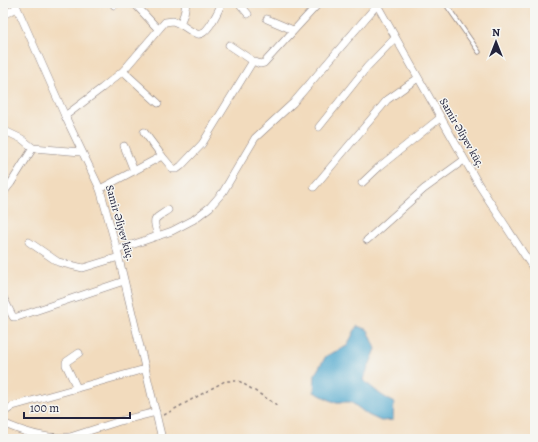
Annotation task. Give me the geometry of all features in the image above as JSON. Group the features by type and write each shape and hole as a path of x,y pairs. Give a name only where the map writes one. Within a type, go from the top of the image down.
{"street":[{"path":"134,3 158,29"},
{"path":"180,24 186,3"},
{"path":"65,116 123,71 158,29 166,22 168,21 180,24 198,34 201,34 213,21 222,3"},
{"path":"239,3 248,14"},
{"path":"230,45 252,62 260,64 264,62 319,3"},
{"path":"29,242 58,262 82,268 172,231 193,220 210,207 223,192 255,138 293,103 377,4"},
{"name":"Samir Əliyev küç.","path":"377,4 464,160 535,271"},
{"path":"3,15 16,6"},
{"name":"Samir Əliyev küç.","path":"16,6 65,116 100,189 118,253 162,439"},
{"path":"267,19 293,30"},
{"path":"319,127 367,66 395,38"},
{"path":"144,132 162,156 174,169 177,169 202,144 252,62"},
{"path":"123,71 158,103"},
{"path":"314,187 387,100 418,78"},
{"path":"362,184 379,167 440,118"},
{"path":"3,124 5,131 22,139 33,148 82,152"},
{"path":"124,146 134,171"},
{"path":"3,192 11,183 33,148"},
{"path":"100,189 162,156"},
{"path":"367,240 424,189 464,160"},
{"path":"158,236 154,222 155,219 168,210"},
{"path":"3,297 10,314 17,318 124,281"},
{"path":"77,388 66,362 80,353"},
{"path":"3,413 13,406 145,369"},
{"path":"3,423 28,433 64,438 120,421 156,415"}],"lane":[{"path":"445,3 479,52"}],"path":[{"path":"156,415 225,382 239,382 277,405"}],"water":[{"path":"357,326 368,330 376,349 363,380 394,403 393,420 381,421 368,415 351,402 334,402 314,392 315,374 326,356 347,346"}]}
